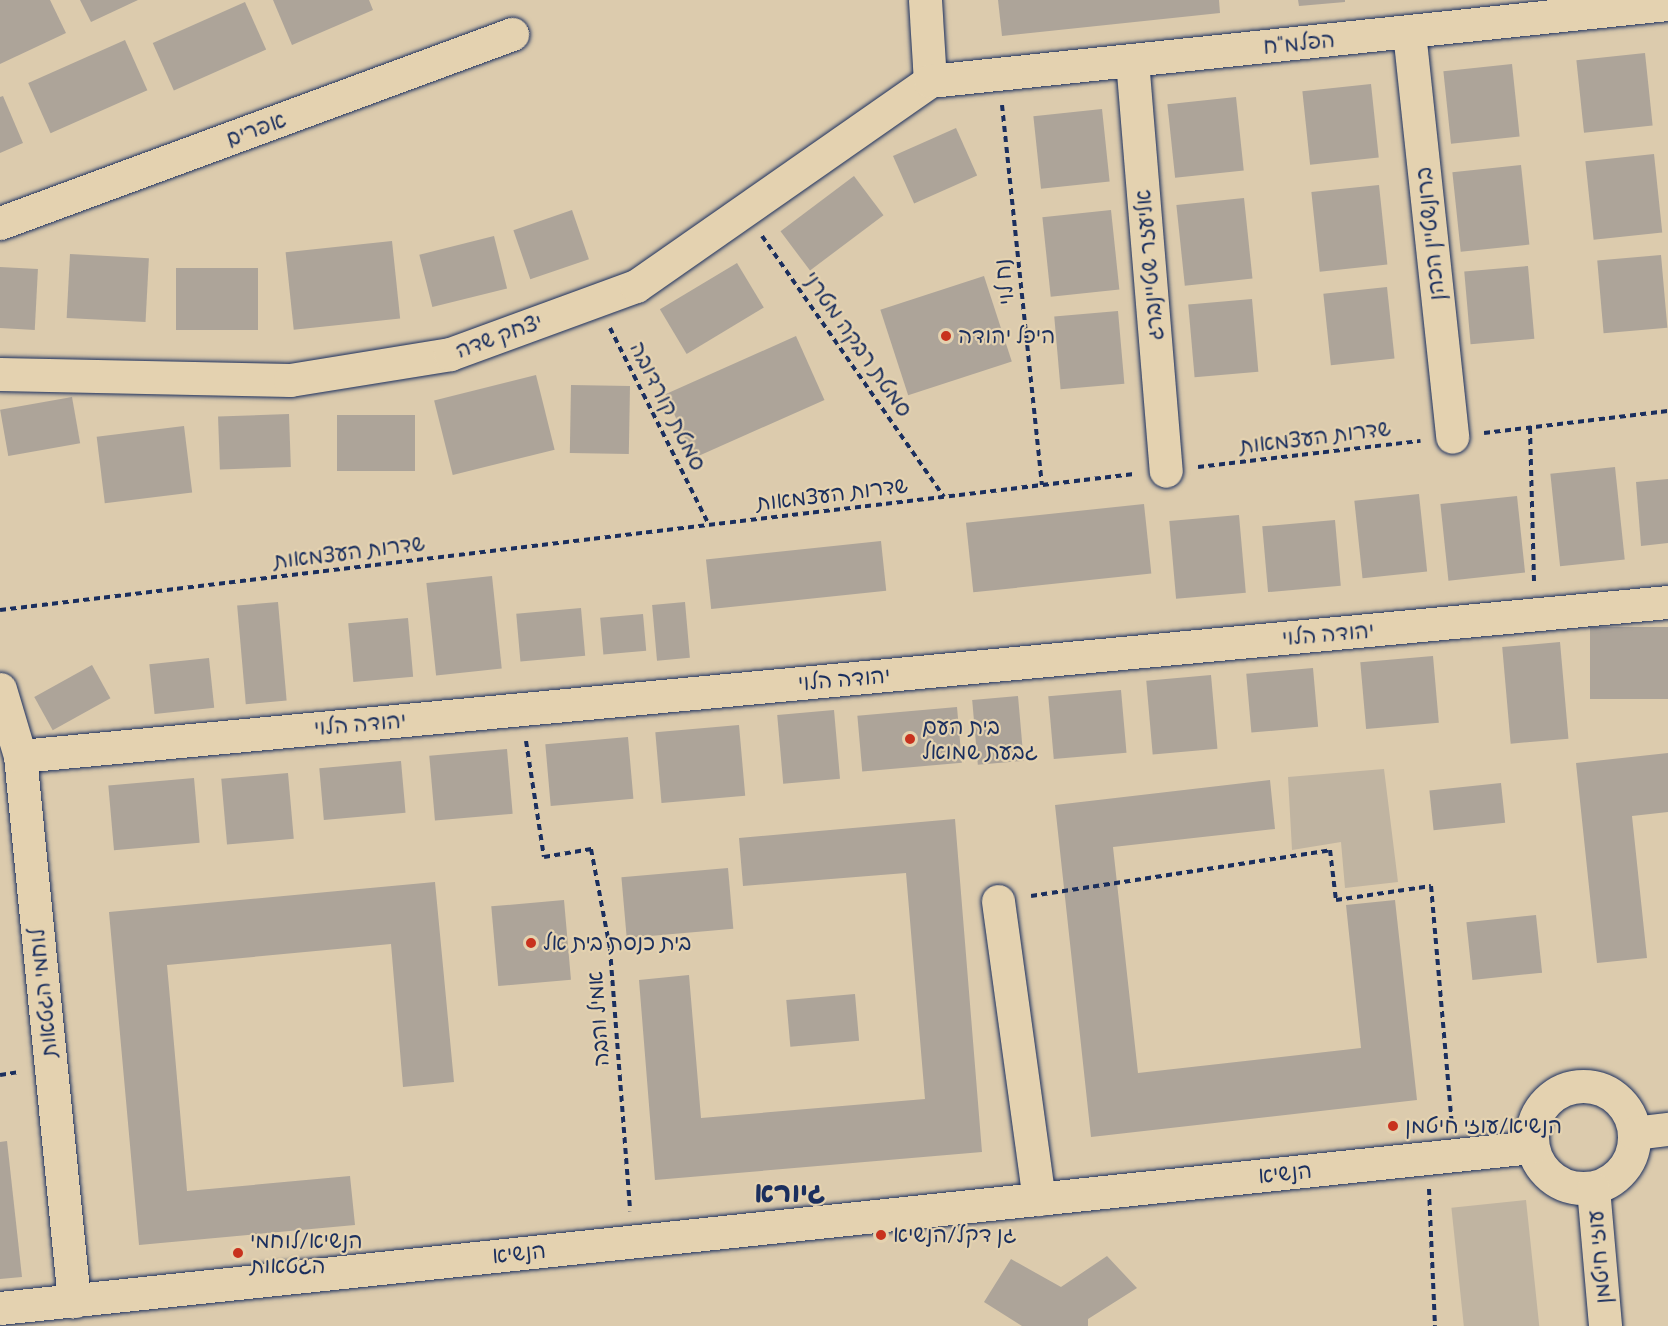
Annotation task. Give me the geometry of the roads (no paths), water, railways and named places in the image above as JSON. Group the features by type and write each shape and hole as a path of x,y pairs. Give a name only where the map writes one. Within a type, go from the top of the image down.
{"street":[{"path":"925,0 930,81"},
{"name":"הפלמ\"ח","path":"930,81 1668,8"},
{"name":"ברונשטיין הכהן","path":"1409,32 1452,437"},
{"name":"אפרים","path":"0,223 512,34"},
{"name":"אליעזר שטיינברג","path":"1132,60 1166,471"},
{"name":"יצחק שדה","path":"0,374 290,380 450,354 636,286 930,81"},
{"name":"יהודה הלוי","path":"20,756 1668,602"},
{"name":"לוחמי הגטאות","path":"0,689 20,756 74,1300"},
{"path":"998,901 1039,1199"},
{"path":"1570,1087 1596,1088 1612,1095 1630,1115 1634,1133 1628,1162 1610,1181 1593,1188 1565,1186 1550,1177 1532,1147 1539,1111 1570,1087"},
{"path":"1634,1133 1668,1129"},
{"name":"הנשיא","path":"0,1308 1532,1147"},
{"name":"עוזי חיטמן","path":"1593,1188 1605,1326"}],"place":[{"name":"היכל יהודה","path":"946,336"},
{"name":"בית העם גבעת שמואל","path":"910,739"},
{"name":"בית כנסת בית אל","path":"531,943"},
{"name":"הנשיא/עוזי חיטמן","path":"1393,1126"},
{"name":"גן דקל/הנשיא","path":"881,1235"},
{"name":"הנשיא/לוחמי הגטאות","path":"238,1253"}],"district":[{"name":"גיורא","path":"790,1192"}]}
